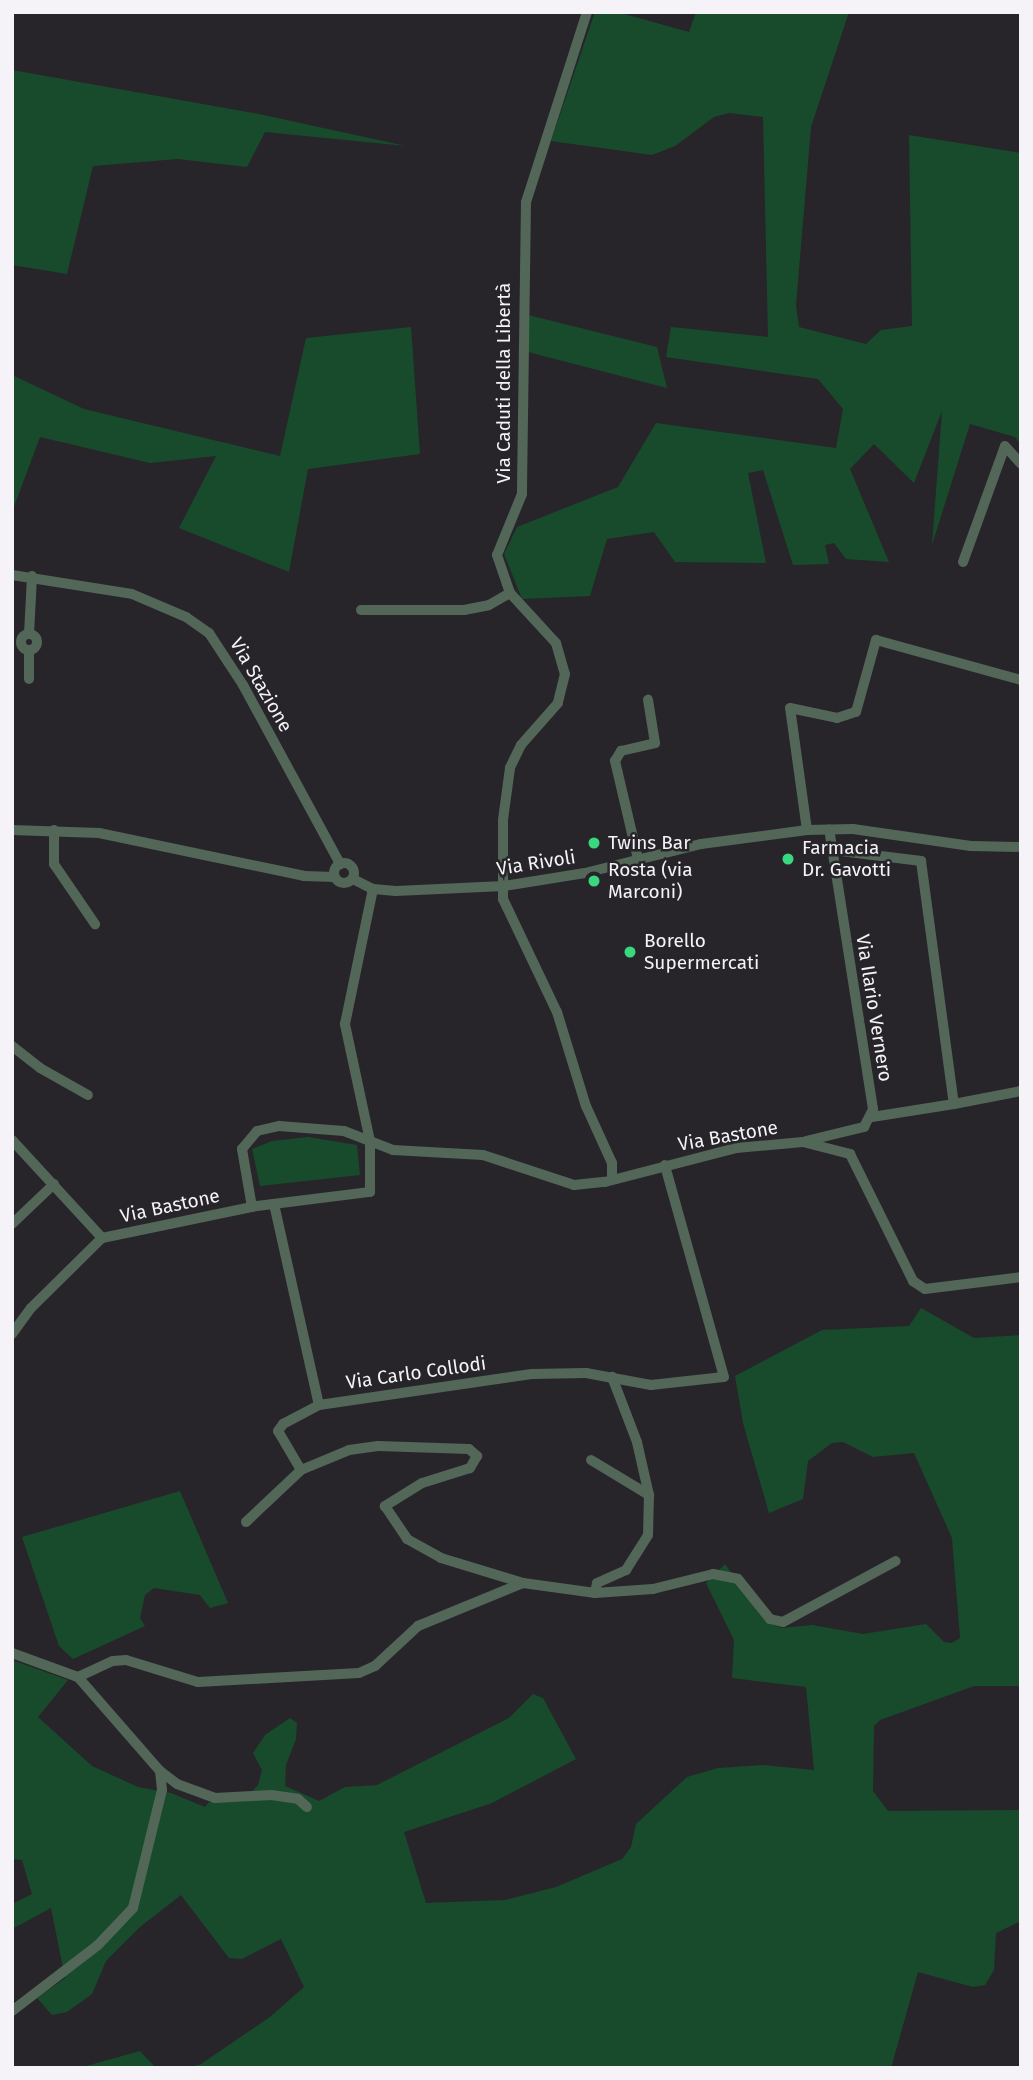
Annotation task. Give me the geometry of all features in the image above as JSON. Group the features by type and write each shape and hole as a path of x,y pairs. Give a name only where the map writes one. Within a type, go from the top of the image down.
{"street":[{"name":"Via Caduti della Libertà","path":"587,12 526,202 522,494 497,555 510,593 556,643 565,674 558,703 522,745 510,768 503,820 504,904 557,1012 586,1106 612,1163 612,1177"},
{"path":"963,562 1005,446 1021,464"},
{"name":"Via Stazione","path":"12,575 32,576 132,594 209,633 243,685 340,864 352,866 353,879"},
{"path":"29,679 29,650 37,642 29,634 32,576"},
{"path":"362,610 464,610 489,605 510,593"},
{"path":"807,830 790,708 850,717 856,712 876,640 1021,680"},
{"path":"638,859 615,761 621,751 655,743 648,701"},
{"path":"12,830 99,833 304,876 335,877 344,883 353,879"},
{"path":"54,830 54,863 95,924"},
{"name":"Via Rivoli","path":"353,879 373,889 419,892 504,886 701,845 807,830 1021,847"},
{"name":"Via Ilario Vernero","path":"829,830 872,1117"},
{"path":"832,850 921,861 954,1104"},
{"path":"335,877 340,864"},
{"path":"370,1141 345,1024 373,889"},
{"path":"12,1046 40,1068 88,1095"},
{"path":"803,1142 855,1131 872,1117 1021,1091"},
{"name":"Via Bastone","path":"252,1207 242,1149 257,1131 308,1125 344,1131 393,1150 483,1155 559,1183 591,1184 759,1144 803,1142 850,1154 913,1281 925,1289 1021,1278"},
{"path":"12,1140 102,1238"},
{"name":"Via Bastone","path":"12,1335 31,1308 102,1238 252,1207 370,1192 370,1141"},
{"name":"Via Carlo Collodi","path":"301,1470 278,1431 283,1424 318,1405 532,1374 612,1377 651,1385 724,1377 665,1165"},
{"path":"12,1224 54,1184"},
{"path":"274,1204 318,1405"},
{"path":"595,1593 597,1583 626,1570 648,1535 649,1495 638,1442 612,1377"},
{"path":"246,1522 301,1470 349,1450 378,1446 470,1449 477,1457 470,1468 422,1483 385,1506 407,1539 441,1558 523,1583 595,1593 653,1589 713,1574 738,1579 770,1619 783,1622 896,1561"},
{"path":"591,1460 649,1495"},
{"path":"78,1677 113,1661 126,1660 198,1682 359,1674 375,1666 418,1626 523,1583"},
{"path":"12,1653 78,1677 160,1772 177,1784 215,1798 271,1795 298,1798 307,1807"},
{"path":"12,2011 98,1945 133,1908 162,1790 160,1772"}],"green space":[{"path":"595,12 617,12 689,32 696,12 849,12 811,127 796,305 799,327 866,344 881,330 912,326 909,135 1021,153 1021,445 1015,437 970,424 932,545 942,411 914,483 874,444 850,469 889,562 846,559 834,543 825,545 829,564 793,565 763,470 748,473 766,563 675,562 654,532 607,539 590,596 522,599 504,554 517,527 618,487 656,423 836,448 843,409 818,379 666,357 671,327 768,337 763,117 729,113 714,117 675,146 652,155 551,141"},
{"path":"12,70 259,114 406,146 265,132 247,167 178,159 93,166 67,274 12,265"},
{"path":"528,315 657,347 667,388 524,351"},
{"path":"411,327 420,454 308,469 289,572 179,528 216,456 150,463 40,437 12,512 12,375 84,409 280,456 306,338"},
{"path":"308,1137 357,1145 360,1175 260,1186 252,1149 272,1141"},
{"path":"921,1308 974,1338 1021,1335 1021,1686 974,1686 880,1720 874,1726 873,1791 888,1811 1021,1810 1021,1921 996,1933 994,1970 985,1985 973,1987 918,1972 891,2068 187,2068 201,2064 270,2017 304,1987 281,1939 242,1959 229,1958 181,1895 140,1927 106,1961 92,1994 67,2012 52,2015 37,1998 65,1978 51,1908 12,1929 12,1904 32,1894 22,1860 12,1859 12,1660 68,1680 38,1717 92,1766 138,1787 171,1793 205,1807 209,1802 243,1801 258,1785 262,1770 253,1753 265,1735 290,1718 297,1723 296,1739 286,1765 285,1786 319,1801 345,1787 377,1785 509,1718 533,1694 543,1698 576,1759 492,1803 404,1832 426,1903 505,1900 556,1887 622,1859 631,1847 636,1824 687,1777 718,1768 763,1765 814,1770 806,1687 732,1678 734,1640 706,1583 725,1564 766,1622 782,1628 812,1625 863,1634 926,1624 944,1642 952,1643 960,1638 952,1538 914,1453 873,1457 843,1442 832,1443 808,1461 803,1499 769,1513 743,1423 735,1376 822,1330 909,1326"},
{"path":"180,1491 228,1603 210,1608 200,1595 154,1588 145,1595 140,1618 145,1626 73,1659 59,1646 22,1537"},
{"path":"140,2051 156,2068 79,2068"}],"place":[{"name":"Twins Bar","path":"594,843"},
{"name":"Farmacia Dr. Gavotti","path":"788,859"},
{"name":"Rosta (via Marconi)","path":"594,881"},
{"name":"Borello Supermercati","path":"630,952"}]}
